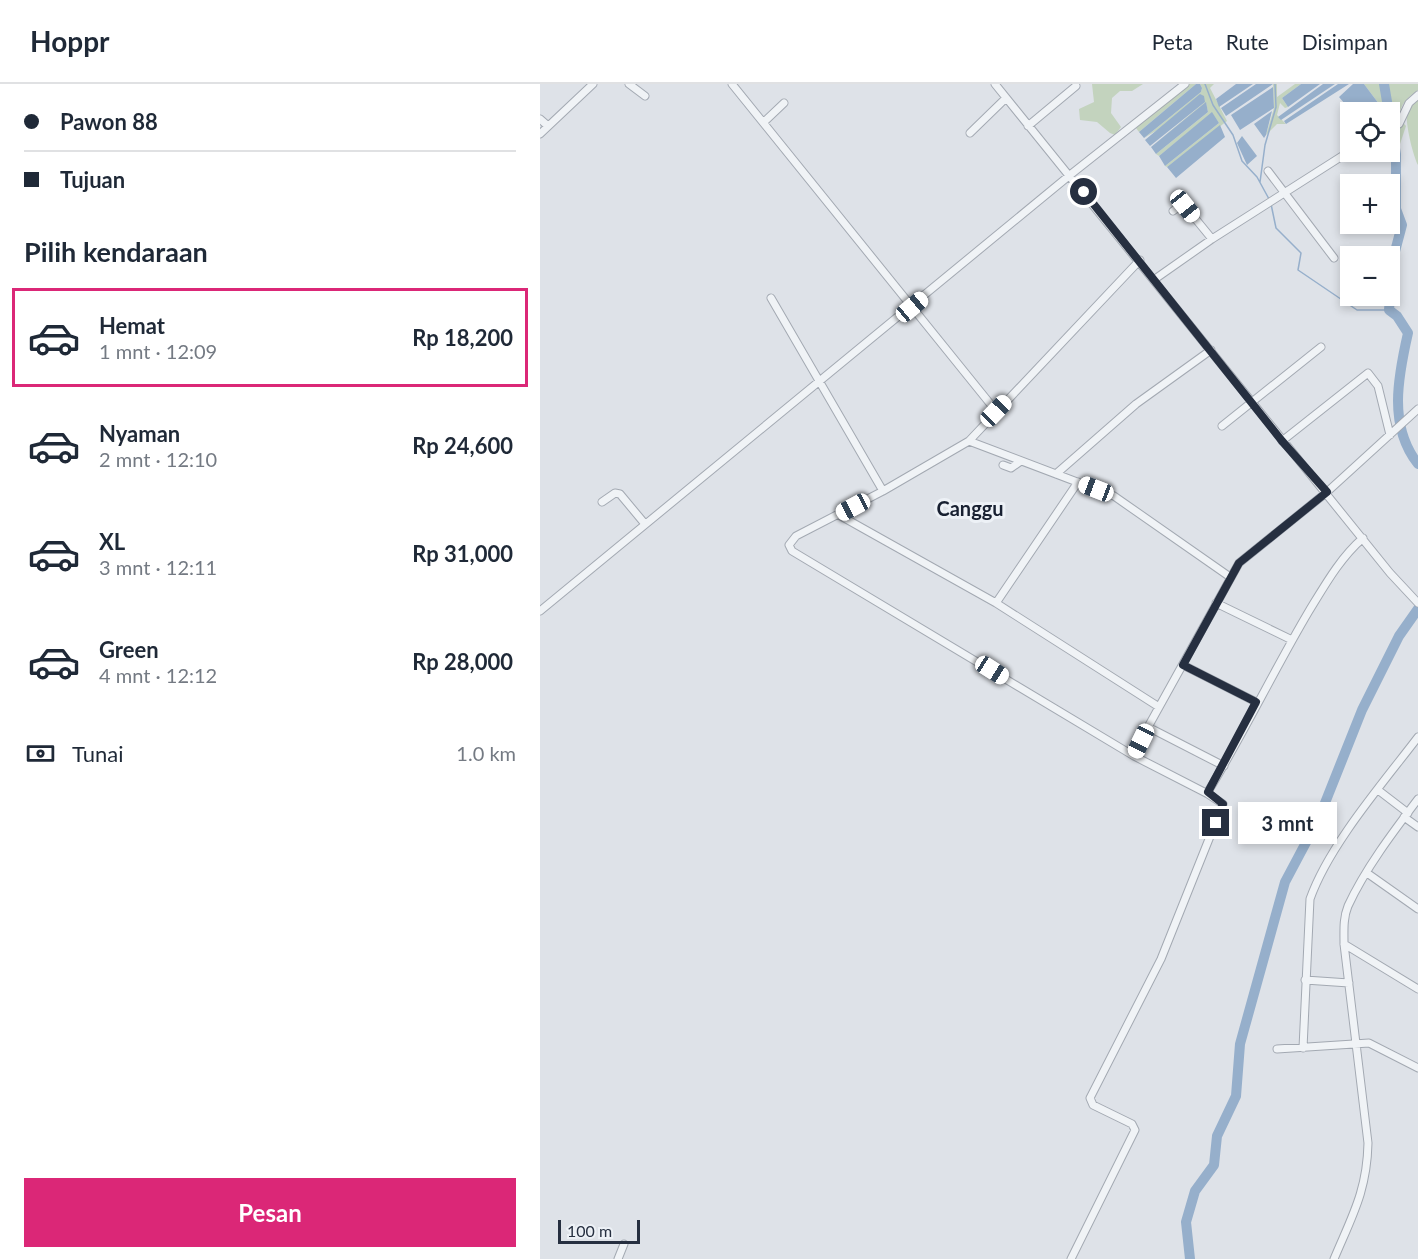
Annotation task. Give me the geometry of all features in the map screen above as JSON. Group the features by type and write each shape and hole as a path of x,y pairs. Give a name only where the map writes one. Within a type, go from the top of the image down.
{"street":[{"path":"540,134 592,84"},
{"path":"629,84 645,96"},
{"path":"732,84 996,411"},
{"path":"995,84 1155,279 1282,441 1418,603"},
{"path":"540,611 1070,175 1185,84"},
{"path":"1028,126 1076,86"},
{"path":"1400,122 1409,103 1418,95"},
{"path":"970,133 1006,98"},
{"path":"764,122 784,103"},
{"path":"540,119 548,126"},
{"path":"1155,279 1270,200 1340,157"},
{"path":"1268,171 1334,258"},
{"path":"1173,211 1181,205 1185,206 1212,239"},
{"path":"1071,1259 1136,1130 1132,1124 1093,1105 1090,1098 1161,959 1223,804 1134,756 792,551 789,545 792,539 883,491 969,441 1140,261"},
{"path":"771,298 883,491"},
{"path":"1222,426 1321,348"},
{"path":"1056,474 1136,404 1210,350"},
{"path":"1282,441 1368,373 1378,386 1391,434"},
{"path":"1134,756 1230,576 1250,553 1327,492 1418,409"},
{"path":"969,441 1114,496 1135,508 1230,576"},
{"path":"1003,465 1012,467 1021,460"},
{"path":"996,603 1078,482"},
{"path":"602,502 615,493 620,494 645,524"},
{"path":"838,515 996,603 1159,707"},
{"path":"1208,794 1256,702 1292,640 1329,579 1351,549 1363,538"},
{"path":"1216,603 1292,640"},
{"path":"1183,665 1256,702"},
{"path":"1148,727 1224,766"},
{"path":"1303,1048 1310,899 1314,888 1342,840 1418,737"},
{"path":"1378,790 1418,827"},
{"path":"1334,1259 1364,1190 1368,1170 1368,1143 1358,1043 1344,944 1344,921 1348,907 1367,873 1418,799"},
{"path":"1367,873 1418,909"},
{"path":"1344,944 1418,988"},
{"path":"1305,980 1349,983"},
{"path":"1277,1049 1358,1043 1375,1046 1418,1068"},
{"path":"618,1259 624,1244"}],"green space":[{"path":"1092,84 1143,84 1132,91 1120,91 1112,98 1111,113 1121,127 1115,135 1097,122 1080,120 1079,109 1094,102"},
{"path":"1183,84 1196,84 1139,132 1133,124"},
{"path":"1200,84 1214,84 1210,88 1227,121 1167,167 1165,166 1219,123 1212,113 1159,156 1156,154 1208,112 1206,103 1151,147 1205,102 1144,138 1201,92"},
{"path":"1273,84 1277,84 1277,97 1295,84 1301,84 1282,98 1288,107 1285,108 1280,103 1277,115 1286,124 1277,124 1266,135 1274,108"},
{"path":"1364,84 1418,84 1418,90 1407,99 1400,114 1400,102 1378,102"},
{"path":"1418,97 1418,165 1411,145 1407,112"},
{"path":"1400,119 1406,126 1400,144"}],"water":[{"path":"1196,84 1200,84 1201,92 1144,138 1139,132"},
{"path":"1236,84 1253,84 1219,107 1216,99"},
{"path":"1256,84 1273,84 1226,116 1221,108"},
{"path":"1301,84 1320,84 1288,107 1282,98"},
{"path":"1323,84 1335,84 1281,120 1278,117"},
{"path":"1338,84 1349,84 1286,124 1284,121"},
{"path":"1353,84 1364,84 1378,102 1343,102 1339,97"},
{"path":"1273,87 1274,108 1240,130 1231,115"},
{"path":"1200,94 1204,96 1205,102 1150,146 1145,140"},
{"path":"1206,102 1208,112 1156,154 1151,147"},
{"path":"1272,111 1266,135 1264,138 1254,124"},
{"path":"1212,112 1219,123 1165,166 1159,156"},
{"path":"1220,125 1225,137 1176,178 1167,167"},
{"path":"1242,136 1257,156 1247,165 1237,143"}],"waterway":[{"path":"1205,84 1213,105 1233,135 1242,161 1257,177 1269,199"},
{"path":"1260,182 1265,145 1276,107 1275,84"},
{"path":"1384,84 1396,154 1396,209 1402,225 1393,259 1389,310 1397,316 1408,333 1399,384 1399,417 1402,434 1418,464"},
{"path":"1271,204 1276,228 1301,253 1298,270 1357,310 1389,310"},
{"path":"1190,1259 1186,1222 1195,1191 1214,1165 1217,1136 1236,1096 1240,1044 1285,882 1319,818 1362,710 1399,636 1418,609"}],"district":[{"name":"Canggu","path":"970,508"}],"route":[{"path":"1084,192 1282,441 1327,492 1239,563 1183,665 1256,702 1224,766 1208,792 1223,804 1216,823"}]}
